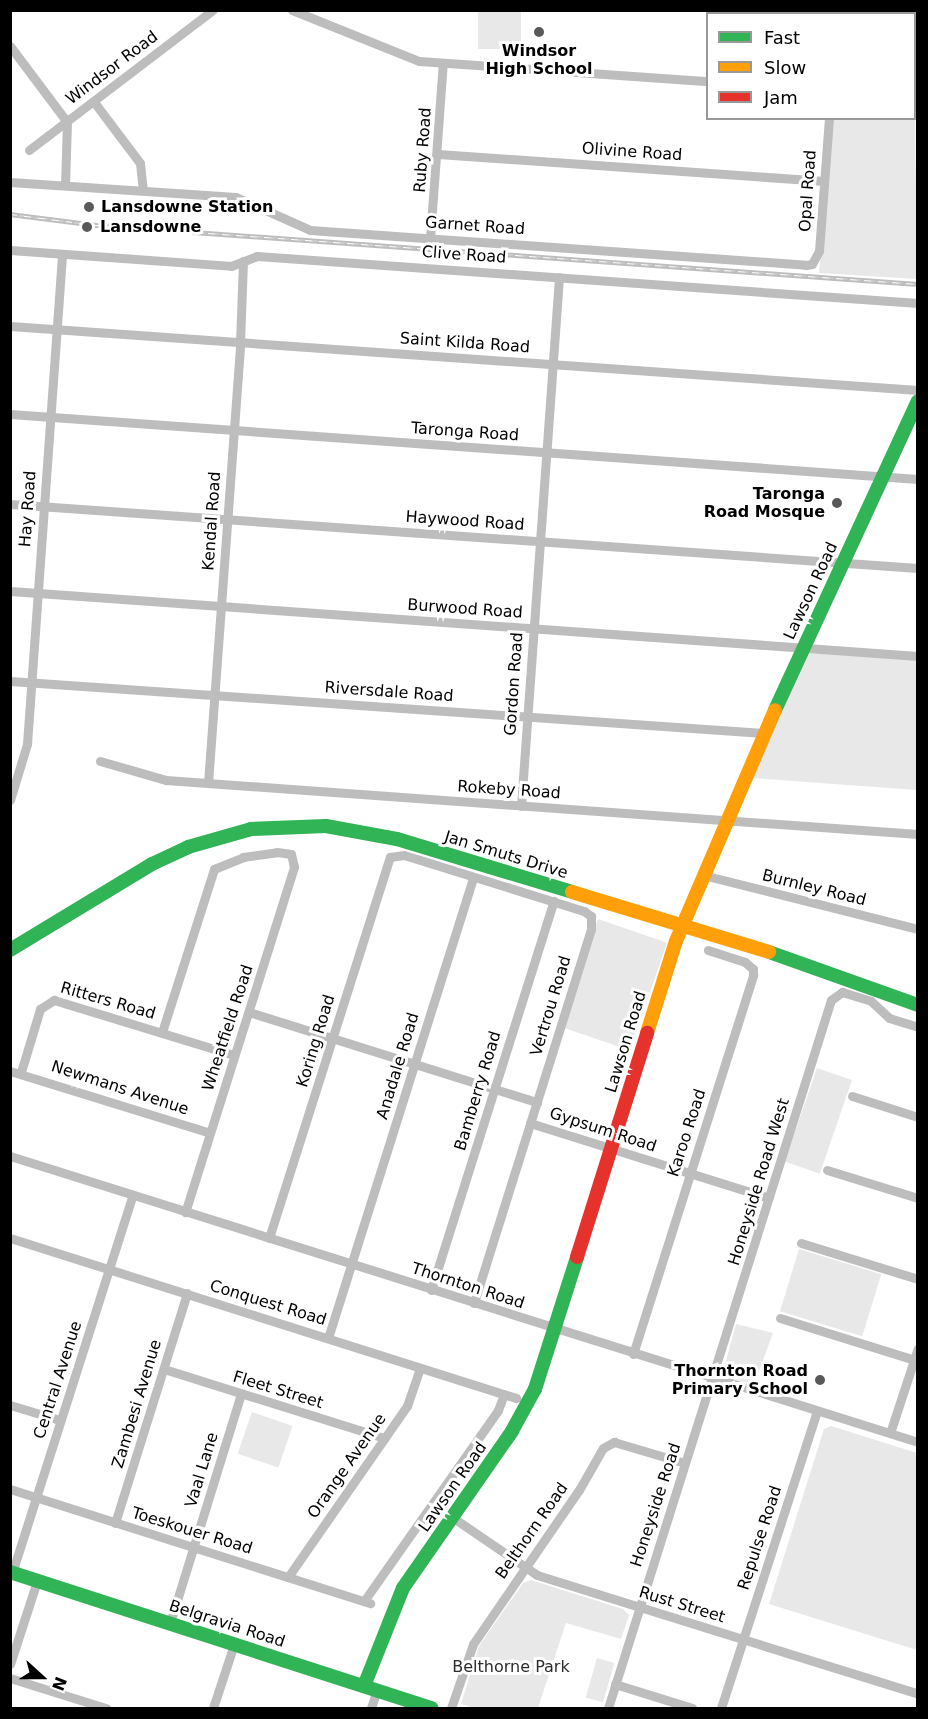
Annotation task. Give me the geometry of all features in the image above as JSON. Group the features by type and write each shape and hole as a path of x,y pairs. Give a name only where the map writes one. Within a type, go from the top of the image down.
{"street":[{"name":"Windsor Road","path":"29,150 213,10"},
{"path":"292,10 406,58 444,63 706,81"},
{"path":"10,46 67,122 65,184"},
{"name":"Ruby Road","path":"430,238 444,63"},
{"path":"94,102 141,163 143,190"},
{"name":"Opal Road","path":"812,264 819,251 829,120"},
{"name":"Olivine Road","path":"438,154 824,181"},
{"name":"Garnet Road","path":"10,182 236,197 310,230 812,264"},
{"name":"Clive Road","path":"10,250 231,266 257,255 918,303"},
{"name":"Hay Road","path":"11,797 27,744 62,254"},
{"name":"Kendal Road","path":"208,783 240,343 243,261"},
{"name":"Gordon Road","path":"520,806 559,277"},
{"name":"Saint Kilda Road","path":"10,326 918,390"},
{"name":"Lawson Road","path":"371,1708 371,1688 396,1600 528,1404 682,926 802,647 918,401"},
{"name":"Taronga Road","path":"10,414 918,479"},
{"name":"Haywood Road","path":"10,504 918,568"},
{"name":"Burwood Road","path":"10,591 918,656"},
{"name":"Riversdale Road","path":"10,681 765,733"},
{"name":"Rokeby Road","path":"100,761 159,779 918,834"},
{"name":"Jan Smuts Drive","path":"10,950 162,858 213,838 268,827 326,826 397,839 778,955 918,1005"},
{"name":"Wheatfield Road","path":"162,1032 214,869 243,857 277,852 291,854 294,867 185,1212"},
{"name":"Vertrou Road","path":"394,854 588,913 592,924 474,1303"},
{"name":"Koring Road","path":"269,1238 388,861 394,854"},
{"name":"Burnley Road","path":"703,875 918,928"},
{"name":"Anadale Road","path":"328,1338 473,877"},
{"name":"Bamberry Road","path":"431,1290 554,902"},
{"name":"Jan Smuts Drive","path":"10,939 86,903"},
{"name":"Karoo Road","path":"633,1354 753,975 753,969 745,962 708,950"},
{"name":"Honeyside Road West","path":"712,1379 835,994 842,992 871,1001 889,1018 918,1027"},
{"name":"Ritters Road","path":"16,1072 40,1009 49,1000 234,1055"},
{"path":"249,1012 537,1102"},
{"name":"Newmans Avenue","path":"16,1072 210,1133"},
{"path":"852,1096 918,1117"},
{"name":"Gypsum Road","path":"530,1123 769,1198"},
{"name":"Thornton Road","path":"10,1156 918,1442"},
{"path":"827,1170 918,1198"},
{"name":"Central Avenue","path":"11,1572 132,1196"},
{"name":"Conquest Road","path":"10,1238 516,1398"},
{"path":"801,1243 918,1280"},
{"name":"Zambesi Avenue","path":"115,1523 187,1293"},
{"path":"780,1318 916,1360"},
{"path":"890,1433 916,1360 918,1348"},
{"name":"Orange Avenue","path":"288,1576 410,1401 420,1368"},
{"name":"Fleet Street","path":"164,1369 384,1438"},
{"name":"Honeyside Road","path":"608,1708 712,1379"},
{"name":"Vaal Lane","path":"170,1623 242,1394"},
{"name":"Toeskouer Road","path":"10,1489 367,1602 498,1410 504,1394"},
{"path":"10,1404 60,1420"},
{"name":"Repulse Road","path":"721,1708 817,1411"},
{"name":"Belthorn Road","path":"451,1708 473,1644 608,1444 622,1444 685,1463"},
{"name":"Rust Street","path":"452,1516 525,1568 639,1608 918,1694"},
{"name":"Belgravia Road","path":"11,1572 432,1708"},
{"path":"10,1664 37,1581"},
{"path":"213,1708 234,1644"},
{"path":"10,1678 106,1708"},
{"path":"615,1684 692,1708"}],"green space":[{"path":"478,11 521,11 521,49 478,49"},
{"path":"832,120 915,120 917,279 819,273"},
{"path":"806,653 917,659 917,790 752,778"},
{"path":"598,919 667,943 630,1051 561,1027"},
{"path":"817,1068 852,1080 820,1174 785,1162"},
{"path":"799,1249 881,1274 862,1336 780,1311"},
{"path":"736,1324 773,1333 754,1385 722,1375"},
{"path":"252,1412 293,1426 278,1468 238,1454"},
{"path":"831,1426 917,1453 917,1650 769,1604 824,1429"},
{"name":"Belthorne Park","path":"531,1580 623,1609 629,1615 621,1639 566,1623 538,1708 475,1708 461,1704 479,1646 523,1583"},
{"path":"597,1658 614,1663 603,1702 586,1697"}],"railway":[{"path":"10,214 96,225 918,284"}],"traffic: fast":[{"path":"775,710 918,401"},
{"path":"10,950 152,864 188,847 251,829 326,826 397,839 572,892"},
{"path":"769,952 918,1005"},
{"path":"364,1686 403,1588 512,1431 535,1389 577,1257"},
{"path":"10,1572 432,1708"}],"traffic: slow":[{"path":"647,1033 676,941 775,710"},
{"path":"572,892 769,952"}],"traffic: jam":[{"path":"577,1257 647,1033"}],"place":[{"name":"Windsor High School","path":"539,32"},
{"name":"Lansdowne Station","path":"89,207"},
{"name":"Lansdowne","path":"87,227"},
{"name":"Taronga Road Mosque","path":"837,503"},
{"name":"Thornton Road Primary School","path":"820,1380"}]}
